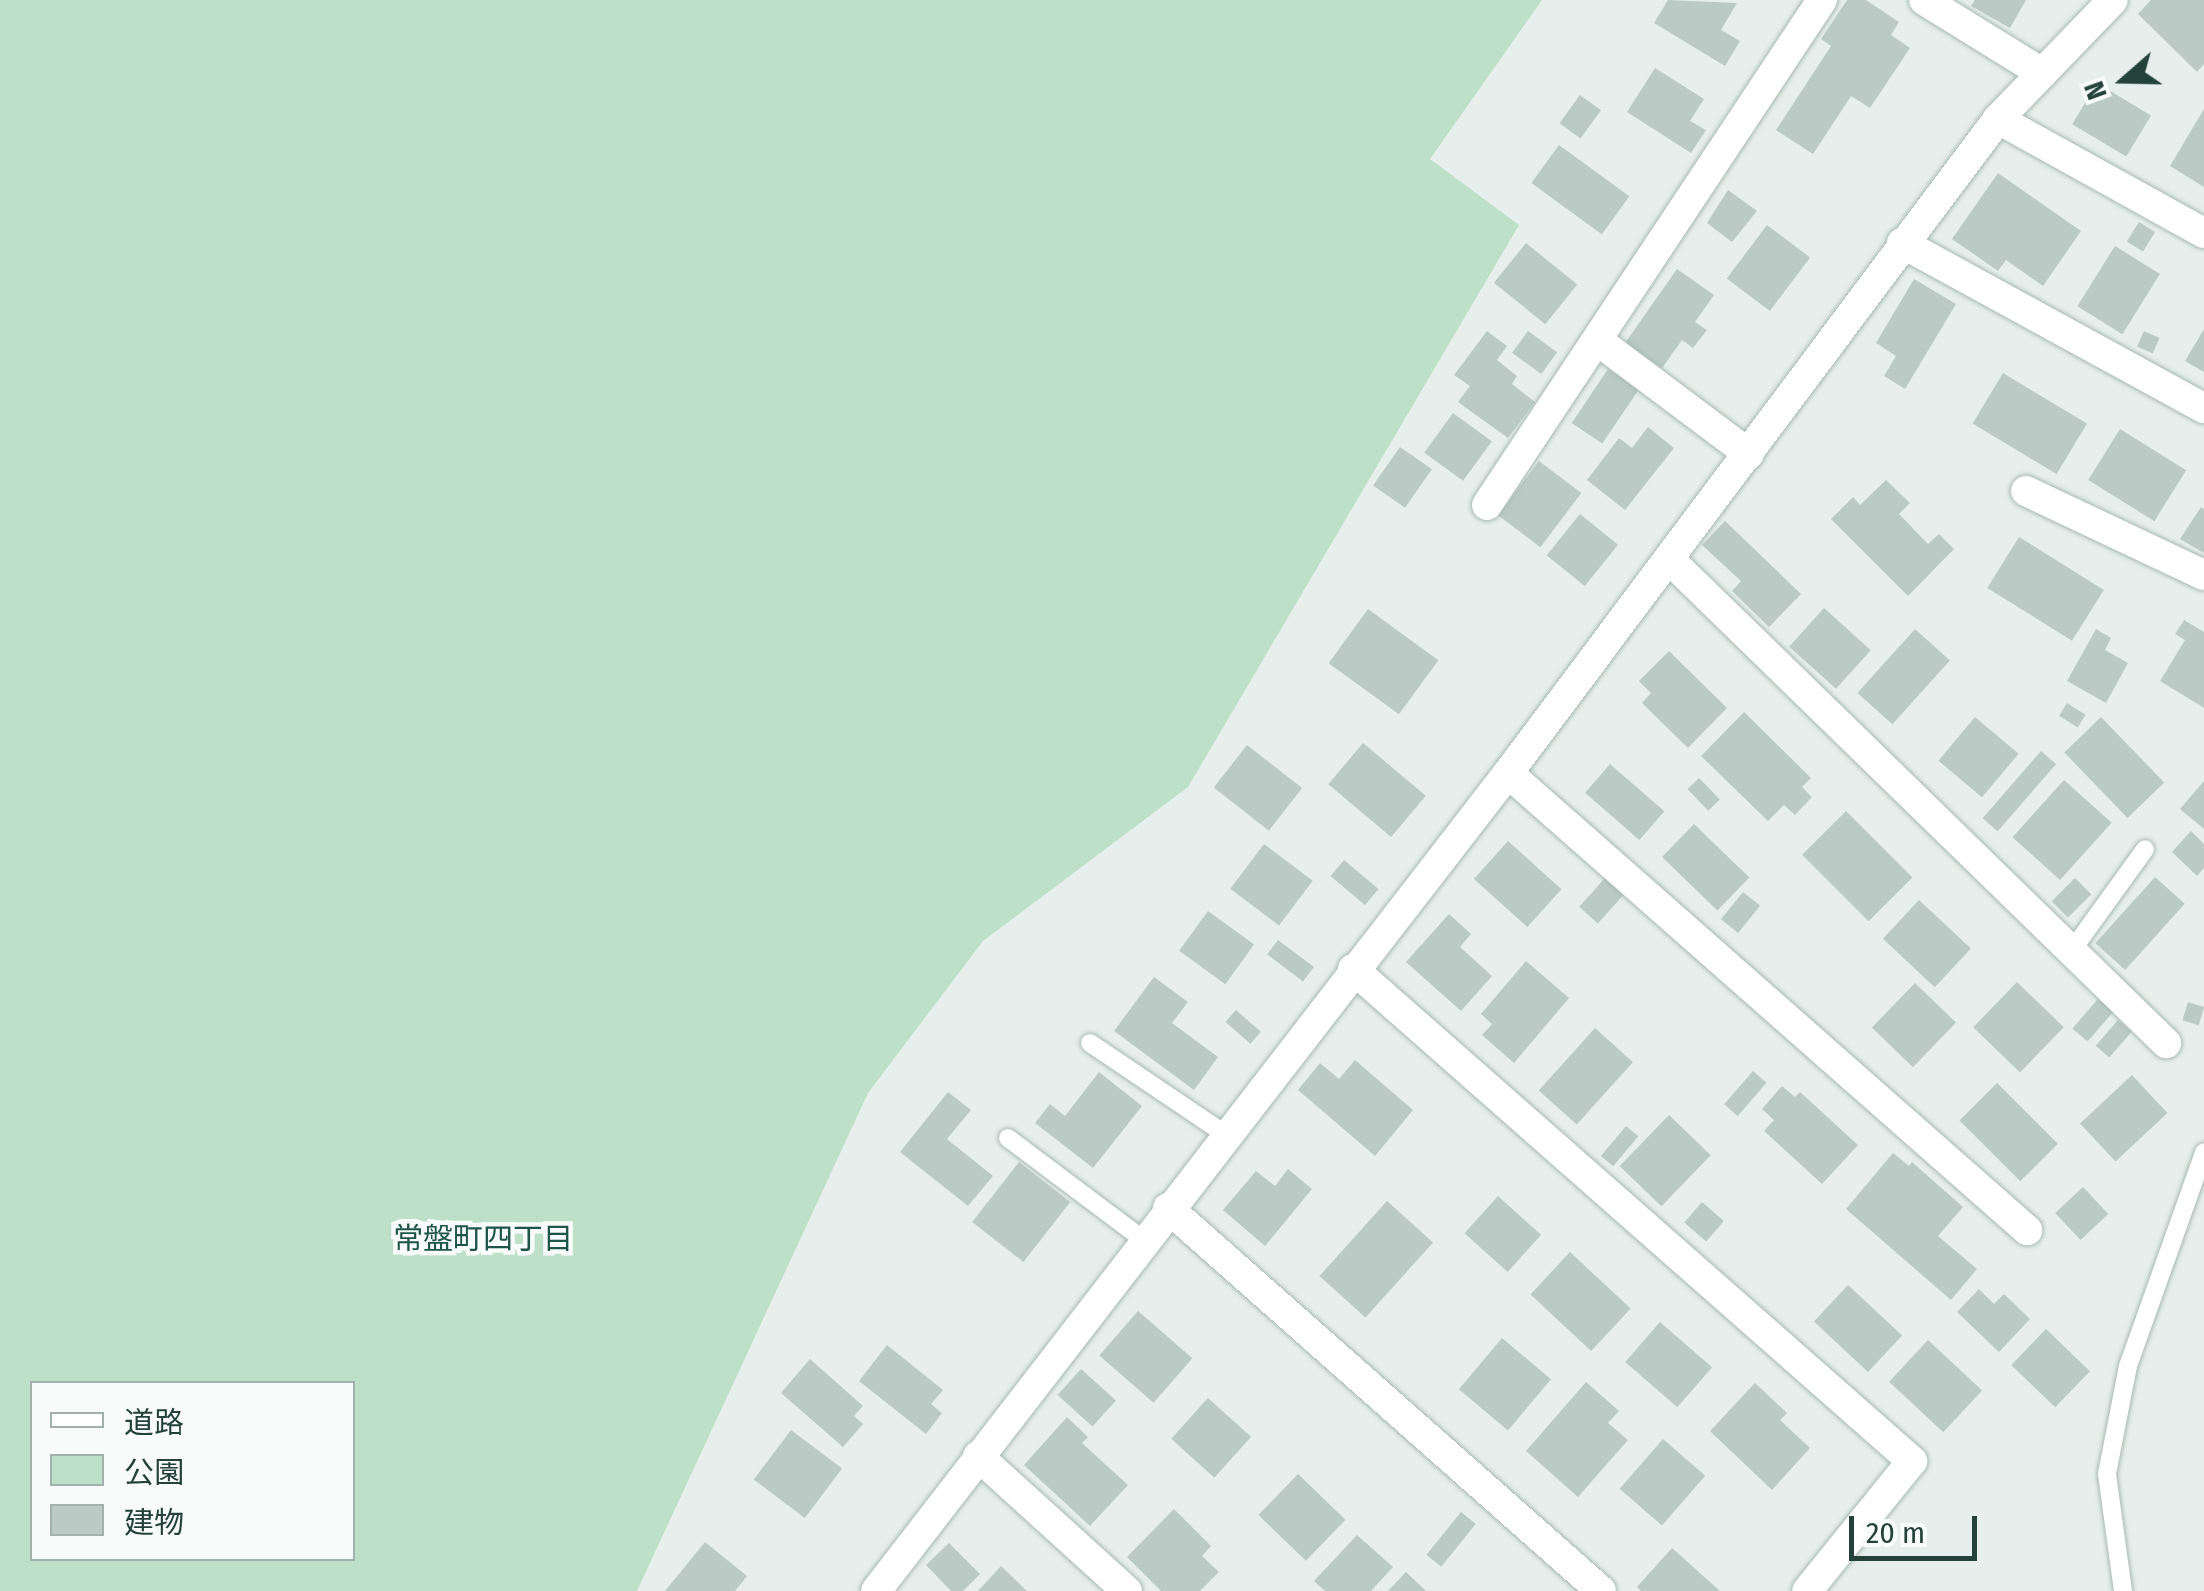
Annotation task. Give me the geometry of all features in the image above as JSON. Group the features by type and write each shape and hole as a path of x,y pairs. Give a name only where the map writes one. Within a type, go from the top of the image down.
{"street":[{"path":"1487,505 1822,0"},
{"path":"1924,0 2042,73"},
{"path":"876,1591 1508,772 1998,119 2113,0"},
{"path":"1998,119 2204,233"},
{"path":"1902,243 2204,408"},
{"path":"1597,340 1750,454"},
{"path":"2026,491 2204,575"},
{"path":"1669,559 2074,949 2166,1043"},
{"path":"1508,772 2027,1230"},
{"path":"1353,970 1912,1461 1807,1591"},
{"path":"1168,1208 1601,1591"},
{"path":"978,1456 1127,1591"}],"lane":[{"path":"2074,949 2145,849"},
{"path":"1090,1043 1228,1136"},
{"path":"1008,1138 1145,1241"},
{"path":"2123,1591 2107,1474 2128,1366 2204,1152"}],"green space":[{"path":"0,0 1542,0 1430,159 1519,225 1188,787 983,941 868,1093 637,1591 0,1591"}],"building":[{"path":"1668,0 1737,3 1721,30 1740,41 1725,66 1654,23"},
{"path":"1847,0 1866,0 1899,22 1891,35 1910,48 1870,108 1851,96 1813,154 1776,130 1831,46 1821,39"},
{"path":"1975,0 2026,0 2010,28 1971,6"},
{"path":"2151,0 2204,0 2204,64 2197,72 2138,14"},
{"path":"1655,68 1704,99 1690,121 1706,130 1691,153 1627,112"},
{"path":"2097,83 2151,115 2126,157 2072,124"},
{"path":"1580,95 1601,110 1580,139 1559,123"},
{"path":"2204,109 2204,187 2170,166"},
{"path":"1559,145 1629,196 1602,234 1531,183"},
{"path":"1998,173 2081,231 2043,286 2006,260 1998,271 1952,239"},
{"path":"1728,190 1757,211 1732,242 1707,223"},
{"path":"2139,222 2155,232 2143,252 2127,242"},
{"path":"1767,225 1810,257 1770,311 1727,279"},
{"path":"1526,243 1577,285 1545,324 1494,283"},
{"path":"2115,246 2160,274 2122,334 2077,306"},
{"path":"1677,269 1714,295 1695,322 1707,330 1693,348 1682,340 1662,368 1625,343"},
{"path":"1914,279 1956,304 1905,389 1884,376 1896,356 1876,343"},
{"path":"2204,329 2204,372 2185,361"},
{"path":"1487,331 1507,346 1497,360 1517,376 1512,384 1535,402 1508,438 1458,402 1470,386 1454,375"},
{"path":"1528,331 1557,352 1541,374 1512,353"},
{"path":"2144,331 2160,338 2153,353 2137,347"},
{"path":"1608,369 1639,390 1602,444 1572,423"},
{"path":"2003,373 2087,423 2057,474 1973,424"},
{"path":"1453,413 1492,441 1463,481 1424,453"},
{"path":"1648,427 1674,448 1625,510 1587,480 1619,438 1632,448"},
{"path":"2120,429 2186,470 2154,521 2088,480"},
{"path":"1400,447 1432,469 1405,508 1373,486"},
{"path":"1539,461 1581,493 1540,547 1498,515"},
{"path":"1886,480 1910,503 1899,514 1928,544 1939,534 1954,549 1908,596 1831,519 1853,497 1860,505"},
{"path":"2201,507 2204,509 2204,553 2180,539"},
{"path":"1580,514 1618,545 1585,586 1547,555"},
{"path":"1725,521 1801,594 1769,627 1732,591 1741,581 1702,545"},
{"path":"2019,537 2104,590 2072,641 1987,588"},
{"path":"1824,608 1871,650 1836,689 1789,647"},
{"path":"1368,609 1438,660 1399,714 1329,663"},
{"path":"2184,620 2204,632 2204,708 2160,681 2185,640 2175,634"},
{"path":"1915,629 1950,660 1892,724 1857,693"},
{"path":"2096,629 2111,638 2105,650 2128,663 2106,703 2067,681"},
{"path":"1669,651 1727,708 1688,748 1642,703 1651,693 1639,681"},
{"path":"2067,703 2086,715 2078,727 2059,716"},
{"path":"1744,712 1811,778 1802,787 1812,797 1795,815 1784,805 1768,821 1701,756"},
{"path":"1975,717 2019,754 1982,797 1938,761"},
{"path":"2101,717 2164,782 2128,818 2064,752"},
{"path":"1363,743 1426,796 1391,837 1328,784"},
{"path":"1247,745 1302,788 1269,831 1214,788"},
{"path":"2041,751 2056,764 1998,831 1983,818"},
{"path":"1610,764 1664,811 1639,840 1585,793"},
{"path":"1699,778 1720,800 1708,811 1687,789"},
{"path":"2064,780 2112,823 2060,880 2012,837"},
{"path":"2204,781 2204,829 2180,809"},
{"path":"1846,811 1912,877 1869,921 1802,855"},
{"path":"1694,824 1749,877 1717,911 1662,857"},
{"path":"2191,831 2204,844 2204,868 2197,876 2172,852"},
{"path":"1508,841 1562,889 1527,927 1474,879"},
{"path":"1264,844 1313,881 1279,925 1230,889"},
{"path":"1344,860 1378,889 1365,905 1331,876"},
{"path":"1606,877 1625,894 1598,923 1579,907"},
{"path":"2155,877 2185,904 2125,970 2095,943"},
{"path":"2075,878 2091,894 2068,918 2052,901"},
{"path":"1743,892 1760,906 1738,933 1721,919"},
{"path":"1919,900 1971,948 1935,987 1883,939"},
{"path":"1208,911 1254,945 1225,984 1179,951"},
{"path":"1449,914 1471,934 1460,947 1492,976 1461,1011 1406,962"},
{"path":"1278,940 1314,967 1303,981 1267,954"},
{"path":"1526,961 1569,998 1514,1063 1482,1035 1492,1024 1481,1014"},
{"path":"1154,977 1188,1002 1172,1023 1218,1057 1194,1090 1114,1031"},
{"path":"2017,982 2064,1027 2020,1072 1973,1027"},
{"path":"1915,983 1956,1023 1913,1067 1872,1028"},
{"path":"2098,999 2113,1012 2088,1042 2072,1028"},
{"path":"2188,1002 2204,1007 2199,1025 2182,1020"},
{"path":"1236,1010 1261,1032 1250,1044 1226,1022"},
{"path":"2118,1020 2132,1032 2109,1057 2096,1046"},
{"path":"1595,1028 1633,1062 1577,1125 1539,1090"},
{"path":"1355,1060 1413,1110 1375,1156 1298,1090 1320,1063 1339,1079"},
{"path":"1753,1071 1767,1083 1738,1116 1724,1104"},
{"path":"1099,1072 1142,1106 1093,1168 1035,1123 1050,1104 1065,1116"},
{"path":"2132,1075 2167,1113 2116,1161 2080,1123"},
{"path":"1997,1083 2058,1144 2020,1181 1960,1120"},
{"path":"1782,1086 1795,1097 1800,1092 1858,1145 1822,1184 1764,1131 1774,1120 1762,1109"},
{"path":"948,1092 971,1110 947,1139 993,1176 968,1206 900,1152"},
{"path":"1669,1115 1711,1155 1661,1206 1620,1166"},
{"path":"1626,1126 1638,1136 1613,1166 1601,1156"},
{"path":"1893,1153 1909,1166 1912,1162 1963,1207 1938,1236 1977,1269 1951,1300 1846,1209"},
{"path":"1019,1162 1070,1202 1023,1262 972,1222"},
{"path":"1288,1169 1312,1189 1265,1246 1223,1210 1256,1171 1275,1186"},
{"path":"2083,1187 2108,1214 2080,1240 2055,1213"},
{"path":"1498,1196 1541,1235 1508,1272 1465,1233"},
{"path":"1387,1201 1433,1242 1365,1318 1319,1276"},
{"path":"1702,1202 1724,1221 1706,1241 1684,1222"},
{"path":"1570,1252 1631,1309 1591,1351 1530,1294"},
{"path":"1848,1285 1902,1335 1868,1372 1814,1322"},
{"path":"1979,1289 1994,1304 2004,1294 2030,1319 1999,1352 1957,1312"},
{"path":"1138,1311 1192,1358 1154,1403 1099,1356"},
{"path":"1660,1322 1712,1367 1677,1407 1625,1362"},
{"path":"2046,1329 2090,1371 2055,1407 2011,1365"},
{"path":"1502,1338 1551,1379 1508,1430 1459,1389"},
{"path":"1928,1340 1982,1390 1943,1432 1889,1382"},
{"path":"887,1345 943,1390 931,1404 942,1413 926,1434 859,1381"},
{"path":"810,1359 863,1406 854,1416 863,1424 843,1447 781,1393"},
{"path":"1081,1369 1116,1400 1093,1426 1058,1395"},
{"path":"1586,1382 1619,1411 1608,1423 1628,1440 1578,1497 1526,1451"},
{"path":"1755,1383 1787,1413 1780,1420 1810,1448 1772,1490 1710,1431"},
{"path":"1208,1398 1251,1437 1214,1478 1171,1439"},
{"path":"1067,1417 1088,1437 1082,1443 1128,1485 1090,1526 1024,1465"},
{"path":"791,1430 842,1469 805,1518 754,1480"},
{"path":"1663,1439 1705,1476 1662,1526 1620,1489"},
{"path":"1298,1474 1345,1520 1306,1561 1258,1515"},
{"path":"1174,1509 1211,1546 1202,1556 1219,1572 1200,1591 1161,1591 1127,1557"},
{"path":"1461,1512 1476,1524 1441,1567 1426,1555"},
{"path":"1357,1535 1393,1567 1371,1591 1325,1591 1314,1581"},
{"path":"705,1542 747,1576 735,1591 665,1591"},
{"path":"949,1543 980,1574 963,1591 951,1591 926,1565"},
{"path":"1672,1548 1720,1591 1641,1591 1637,1587"},
{"path":"1001,1566 1027,1591 978,1591"},
{"path":"1406,1572 1426,1591 1388,1591"}],"district":[{"name":"常盤町四丁目","path":"483,1239"}]}
